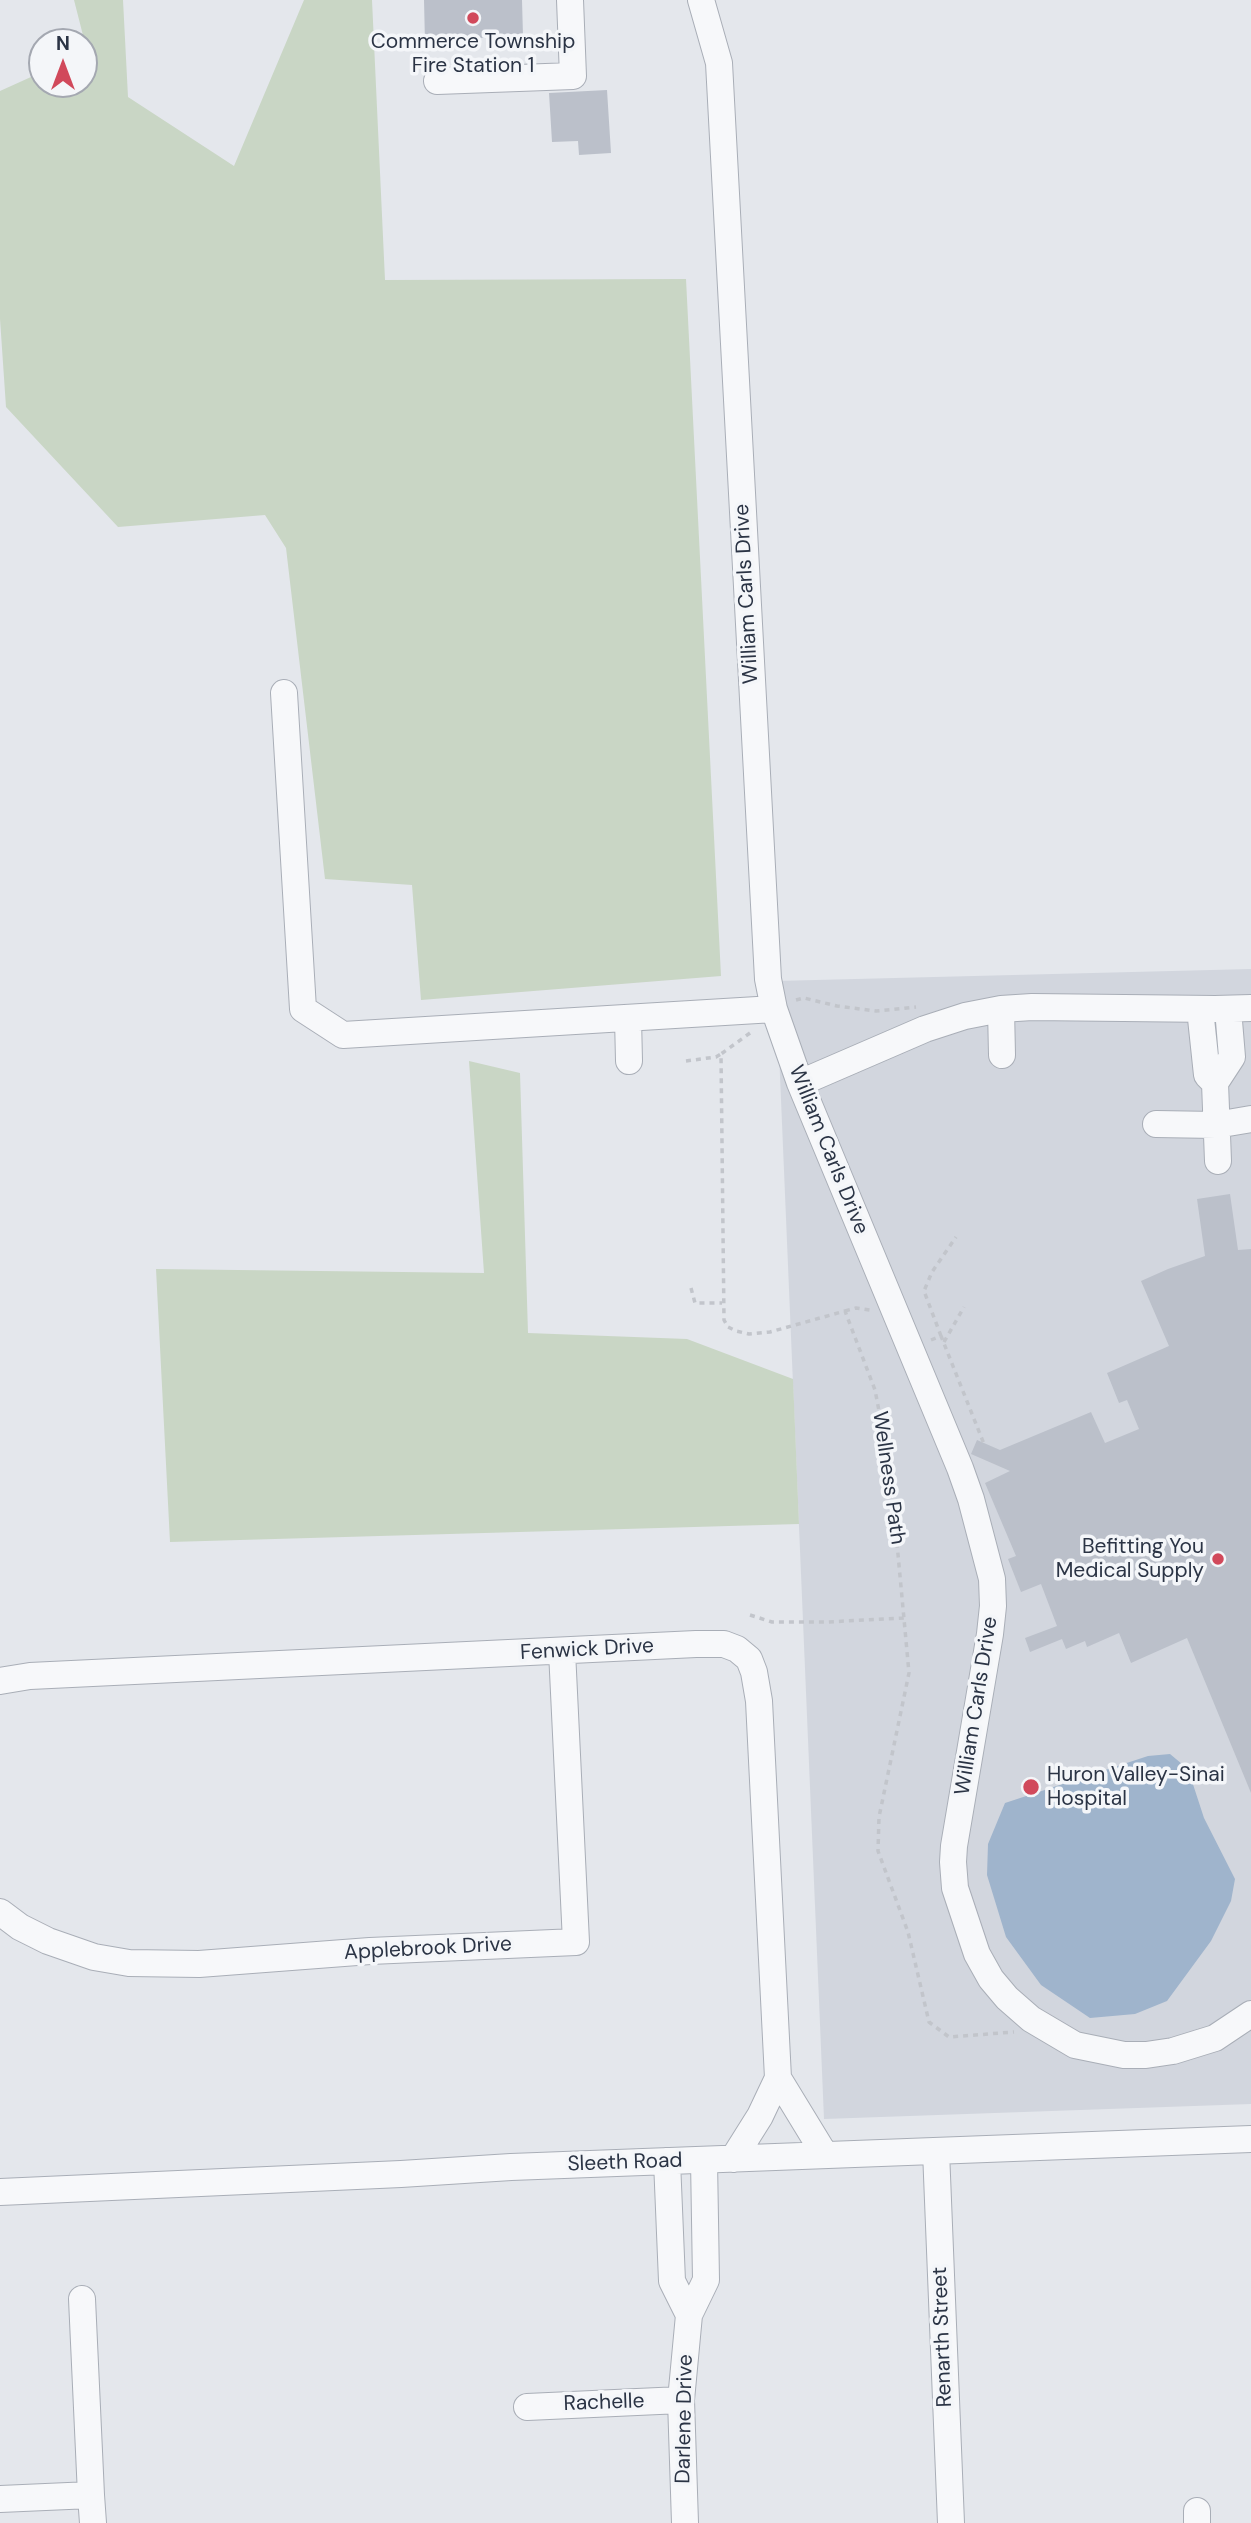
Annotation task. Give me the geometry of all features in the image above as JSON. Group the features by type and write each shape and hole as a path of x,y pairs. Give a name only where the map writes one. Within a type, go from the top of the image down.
{"street":[{"path":"437,81 573,76 570,0"},
{"name":"William Carls Drive","path":"701,0 719,63 768,979 774,1011 800,1083 960,1468 990,1570 993,1606 990,1634 953,1862 955,1888 976,1954 1007,1998 1031,2020 1075,2045 1099,2051 1146,2056 1215,2038 1251,2014"},
{"path":"284,693 303,1009 343,1035 774,1011"},
{"path":"800,1083 925,1029 965,1016 1001,1009 1240,1008 1231,1057 1214,1083 1218,1161"},
{"path":"1001,1009 1002,1055"},
{"path":"1200,1009 1207,1075 1214,1083"},
{"path":"628,1018 629,1062"},
{"path":"1156,1124 1216,1125 1251,1119"},
{"name":"Fenwick Drive","path":"0,1681 30,1676 562,1651 724,1644 737,1649 750,1659 759,1701 778,2078 760,2116 733,2159"},
{"name":"Applebrook Drive","path":"0,1912 20,1927 48,1941 94,1957 129,1963 199,1964 370,1951 576,1942 562,1651"},
{"name":"Fenwick Drive","path":"778,2078 825,2155"},
{"name":"Sleeth Road","path":"0,2192 667,2161 1251,2139"},
{"name":"Renarth Street","path":"936,2151 951,2523"},
{"name":"Darlene Drive","path":"685,2523 681,2400 689,2315 706,2280 704,2160"},
{"path":"667,2161 672,2281 689,2315"},
{"path":"82,2299 93,2523"},
{"name":"Rachelle","path":"527,2407 681,2400"},
{"path":"0,2499 91,2495"}],"path":[{"path":"686,1060 716,1057 774,1011 798,999 876,1011 917,1007"},
{"name":"Wellness Path","path":"721,1054 723,1320 728,1327 749,1334 771,1332 845,1311 875,1390 891,1468 909,1673 879,1817 878,1851 908,1932 929,2022 948,2037 1000,2035 1026,2030"},
{"path":"941,1336 924,1291 932,1272 956,1237"},
{"path":"691,1288 695,1303 722,1303"},
{"path":"944,1343 964,1307"},
{"path":"750,1615 772,1622 904,1618"}],"shaded area":[{"name":"Huron Valley-Sinai Hospital","path":"1251,969 1251,2104 824,2119 776,981"}],"green space":[{"path":"74,0 123,0 128,97 234,166 304,0 372,0 385,280 686,279 721,976 421,1000 412,885 325,879 286,548 265,515 118,527 6,407 0,319 0,91 28,78 28,98 98,98 98,28 81,28"},
{"path":"469,1061 520,1073 528,1333 687,1339 793,1379 799,1524 170,1542 156,1269 484,1273"}],"water":[{"path":"1170,1754 1188,1769 1204,1818 1235,1879 1231,1901 1211,1941 1167,2001 1135,2014 1090,2018 1041,1985 1006,1937 987,1875 988,1844 1005,1803 1148,1756"}],"building":[{"name":"Commerce Township Fire Station 1","path":"424,0 522,0 523,36 425,43"},
{"path":"607,90 611,153 579,155 578,141 552,142 549,93"},
{"path":"1230,1194 1238,1250 1251,1249 1251,1793 1187,1638 1131,1663 1119,1633 1087,1647 1085,1641 1066,1649 1062,1639 1030,1652 1025,1638 1057,1626 1041,1584 1021,1592 1008,1559 1016,1556 985,1483 1010,1471 971,1454 977,1440 1000,1450 1091,1412 1105,1443 1139,1429 1127,1400 1119,1403 1107,1373 1169,1346 1141,1281 1205,1256 1197,1199"}],"place":[{"name":"Commerce Township Fire Station 1","path":"473,18"},
{"name":"Befitting You Medical Supply","path":"1218,1559"},
{"name":"Huron Valley-Sinai Hospital","path":"1031,1787"}]}
